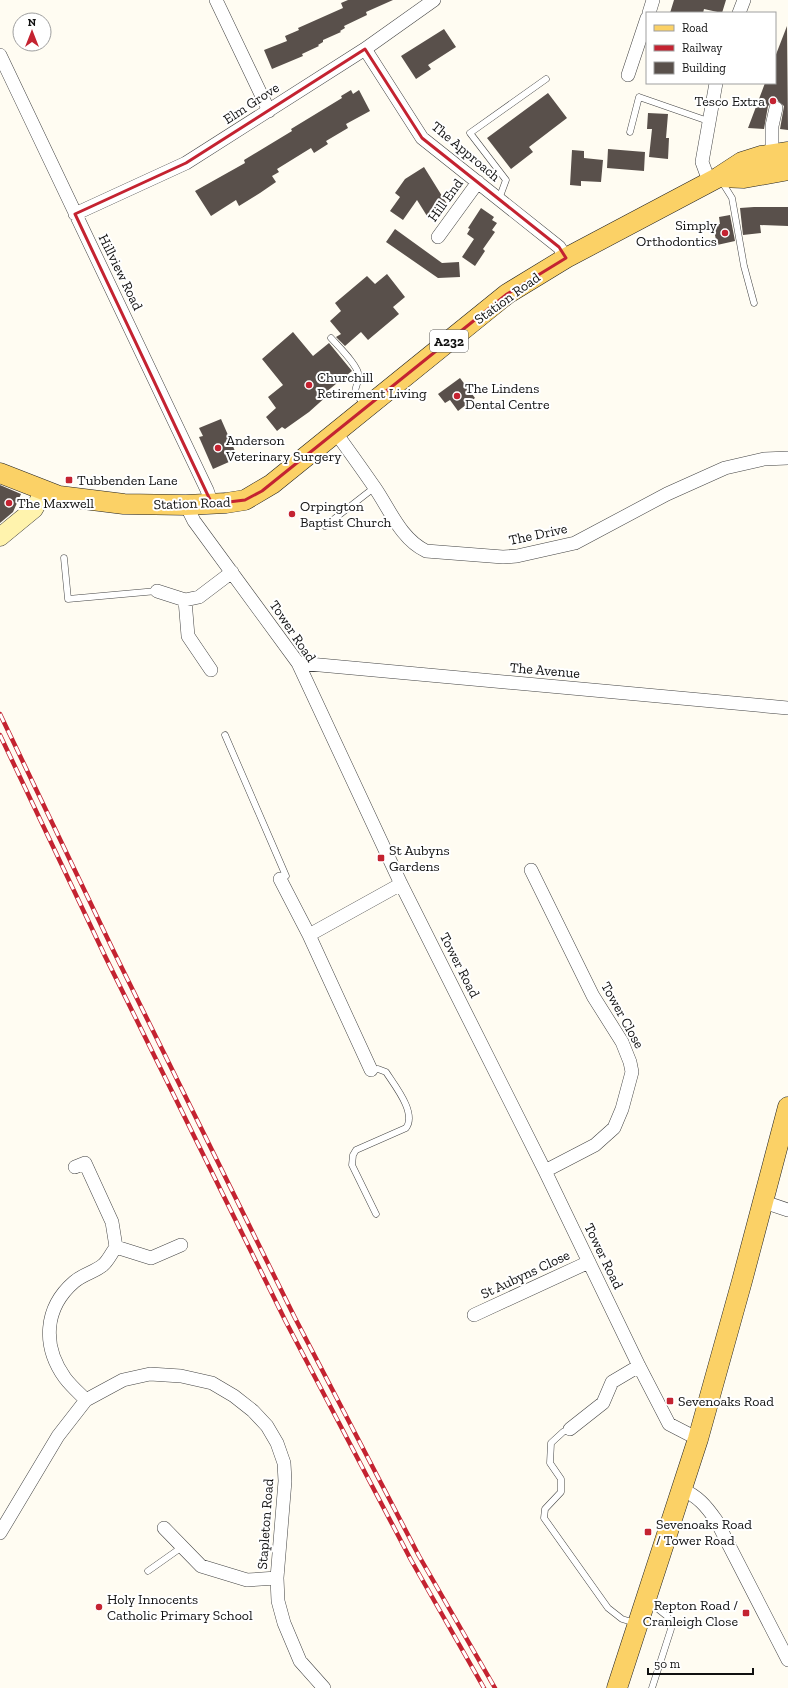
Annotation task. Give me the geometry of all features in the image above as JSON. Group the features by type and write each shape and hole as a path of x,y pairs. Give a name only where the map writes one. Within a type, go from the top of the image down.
{"main road":[{"path":"714,179 744,178 780,162"},
{"name":"Station Road","path":"0,473 44,491 85,500 124,504 212,504 236,502 258,493 336,433 507,294 566,258 714,179"},
{"path":"619,1687 698,1439 764,1202 788,1107"}],"street":[{"path":"216,0 269,110"},
{"name":"Elm Grove","path":"75,214 186,163 365,49 434,0"},
{"path":"649,12 653,0"},
{"path":"739,12 744,0"},
{"path":"628,75 646,21"},
{"name":"The Approach","path":"365,49 422,138 559,247 566,258"},
{"name":"Hillview Road","path":"0,55 204,483 212,504"},
{"path":"714,179 702,162 708,121 716,84"},
{"path":"776,108 772,126 780,162"},
{"name":"Hill End","path":"438,237 478,182"},
{"name":"The Drive","path":"336,433 375,487 406,536 414,545 426,551 503,557 517,556 575,543 667,494 725,468 764,459 788,458"},
{"path":"0,537 34,509 44,491"},
{"name":"Tower Road","path":"186,505 194,521 298,664 401,884 545,1170 639,1366 669,1424 698,1439"},
{"path":"157,591 185,600 199,597 232,572"},
{"path":"185,600 188,636 211,670"},
{"name":"The Avenue","path":"298,664 788,708"},
{"name":"Tower Close","path":"531,870 593,996 622,1042 630,1062 632,1072 618,1120 609,1133 595,1145 545,1170"},
{"path":"280,879 310,935 371,1070"},
{"path":"310,935 401,884"},
{"path":"75,1167 85,1164 112,1222 116,1247 104,1264 75,1281 59,1298 51,1316 49,1334 52,1353 65,1378 86,1400"},
{"path":"764,1202 788,1210"},
{"path":"116,1247 151,1258 180,1245"},
{"name":"St Aubyns Close","path":"474,1315 589,1262"},
{"path":"570,1429 603,1403 612,1382 639,1366"},
{"name":"Stapleton Road","path":"0,1533 58,1436 86,1400 123,1380 150,1374 180,1376 212,1383 234,1396 253,1411 267,1426 277,1443 284,1463 285,1481 277,1578 278,1601 300,1661 324,1688"},
{"path":"682,1489 696,1496 702,1501 716,1520 787,1658"},
{"path":"164,1528 201,1566 247,1580 277,1578"}],"lane":[{"path":"499,199 506,180 470,134 546,79"},
{"path":"630,132 639,97 708,121"},
{"path":"714,179 732,198 744,266 754,303"},
{"path":"331,338 358,370 359,379 355,386 355,393 367,408"},
{"path":"325,526 375,487"},
{"path":"64,558 68,599 157,591"},
{"path":"225,735 286,876 280,879"},
{"path":"371,1070 378,1069 386,1072 409,1111 411,1118 406,1128 356,1150 353,1155 352,1165 376,1214"},
{"path":"570,1429 563,1432 551,1444 550,1463 561,1479 561,1492 545,1509 544,1518 608,1608 622,1619 638,1624"},
{"path":"148,1571 182,1547"},
{"path":"646,1600 668,1617 671,1629 652,1688"}],"highlighted area":[{"path":"365,49 422,138 559,247 566,258 507,294 262,491 245,500 212,504 75,214 186,163"}],"building":[{"path":"348,0 393,0 366,12 367,15 344,26 345,28 340,31 341,32 323,40 323,42 318,45 319,46 302,54 303,56 272,69 264,50 287,41 285,36 299,30 298,28 343,8 341,3"},
{"path":"674,0 726,0 722,12 704,9 703,12 670,12"},
{"name":"Tesco Extra","path":"787,26 788,130 780,129 784,106 777,100 773,101 768,106 764,129 748,128 765,84 776,84 776,54"},
{"path":"444,29 456,47 428,65 431,69 416,79 401,56"},
{"path":"351,90 353,94 359,90 370,111 346,124 348,128 326,141 328,144 314,153 311,148 277,169 279,172 272,176 276,182 260,193 239,206 236,200 211,216 195,191 245,163 244,160 292,131 291,129 342,98 341,96"},
{"path":"548,93 567,118 529,147 533,152 511,169 487,138"},
{"path":"648,113 668,114 666,138 669,138 668,159 649,157 652,129 647,129"},
{"path":"608,149 645,152 644,171 607,168"},
{"path":"572,150 584,151 584,158 603,160 601,182 581,181 581,186 570,185"},
{"path":"424,167 447,204 427,216 417,200 403,220 390,211 400,197 395,193 405,179"},
{"path":"788,207 788,226 760,225 761,233 743,235 740,208"},
{"path":"481,208 494,217 492,220 497,223 492,230 495,232 483,249 485,251 475,266 462,257 474,239 467,234 470,229 468,228"},
{"name":"Simply Orthodontics","path":"730,215 735,241 717,245 713,225 720,224 719,217"},
{"path":"395,229 442,263 459,262 460,277 438,278 386,242"},
{"path":"387,274 405,297 393,307 399,314 368,340 361,332 345,346 336,337 341,334 330,321 341,311 335,303 367,276 375,284"},
{"name":"Churchill Retirement Living","path":"293,332 313,356 329,343 352,371 326,392 328,395 309,412 285,429 282,427 277,431 266,417 276,408 268,397 283,385 262,359"},
{"name":"The Lindens Dental Centre","path":"460,378 475,398 458,411 450,400 445,403 438,394"},
{"name":"Anderson Veterinary Surgery","path":"221,419 238,458 213,469 199,437 203,436 199,428"},
{"name":"The Maxwell","path":"0,485 21,494 13,512 0,523"}],"railway":[{"path":"0,714 114,952 295,1318 419,1556 495,1688"},
{"path":"0,735 105,956 286,1322 411,1560 484,1688"}],"place":[{"name":"Tesco Extra","path":"773,101"},
{"name":"Simply Orthodontics","path":"725,233"},
{"name":"Churchill Retirement Living","path":"309,385"},
{"name":"The Lindens Dental Centre","path":"457,396"},
{"name":"Anderson Veterinary Surgery","path":"218,448"},
{"name":"Tubbenden Lane","path":"69,480"},
{"name":"The Maxwell","path":"9,503"},
{"name":"Orpington Baptist Church","path":"292,514"},
{"name":"St Aubyns Gardens","path":"381,858"},
{"name":"Sevenoaks Road","path":"670,1401"},
{"name":"Sevenoaks Road / Tower Road","path":"648,1532"},
{"name":"Holy Innocents Catholic Primary School","path":"99,1607"},
{"name":"Repton Road / Cranleigh Close","path":"746,1613"}]}
